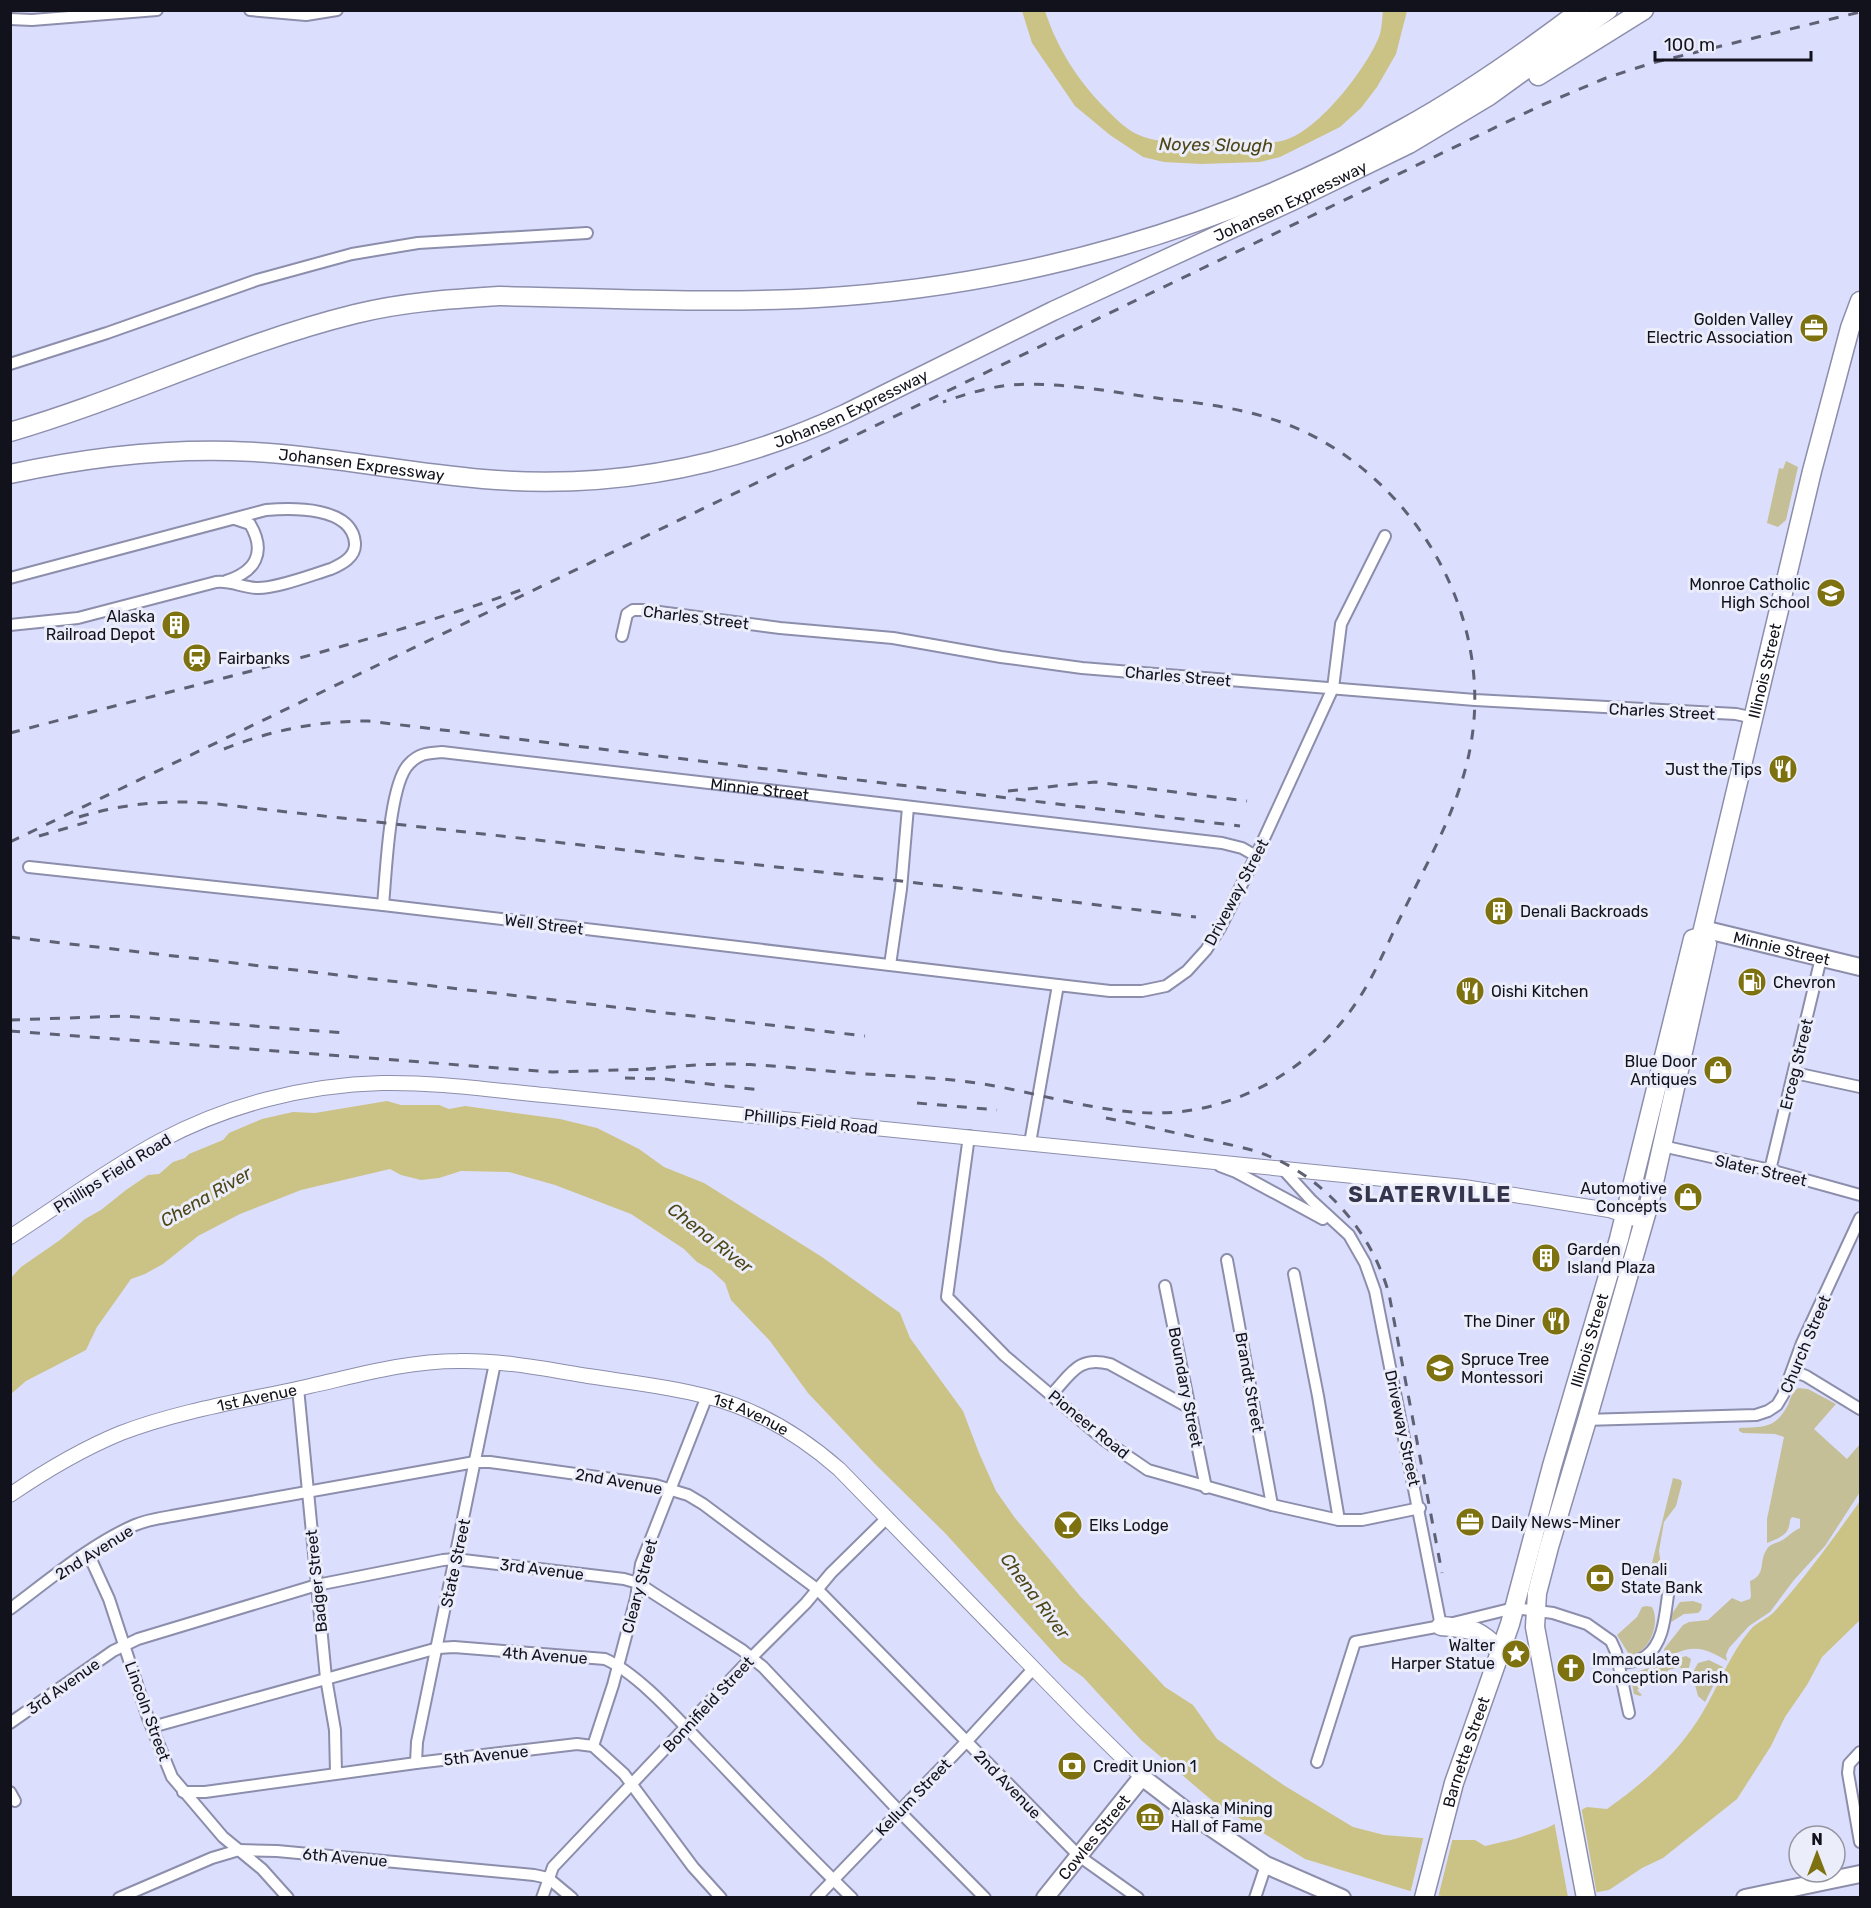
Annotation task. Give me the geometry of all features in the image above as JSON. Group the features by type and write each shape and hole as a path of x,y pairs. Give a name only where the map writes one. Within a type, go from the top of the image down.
{"main road":[{"path":"1484,79 1560,10"},
{"name":"Johansen Expressway","path":"10,432 277,337 340,318 395,306 500,296 816,298 931,286 1013,273 1112,249 1182,227 1282,189 1405,128 1484,79 1581,10"},
{"name":"Johansen Expressway","path":"10,474 99,457 138,453 223,451 279,454 482,479 549,482 652,474 735,457 801,434 845,414 1053,310 1292,201 1409,144 1490,96 1608,10"},
{"path":"1409,144 1513,91 1644,10"},
{"name":"Illinois Street","path":"1586,1898 1535,1627 1535,1610 1549,1547 1644,1222 1707,944 1702,933 1814,465 1850,328 1860,301"},
{"name":"Illinois Street","path":"1514,1608 1626,1215 1693,939 1702,933"},
{"name":"Minnie Street","path":"1702,933 1860,967"},
{"name":"Barnette Street","path":"1424,1898 1454,1783 1488,1690 1514,1608"},
{"path":"1441,1626 1471,1629 1486,1636 1500,1652"},
{"name":"Cowles Street","path":"1045,1898 1142,1777"},
{"name":"1st Avenue","path":"1142,1777 1193,1816 1266,1865 1342,1898"},
{"path":"1745,1898 1860,1874"}],"street":[{"path":"10,19 50,19 157,10"},
{"path":"250,10 306,15 337,10"},
{"path":"10,364 107,333 257,280 352,254 418,243 587,232"},
{"path":"10,578 266,510 282,509 330,514 347,525 352,534 355,544 349,558 331,569 266,587 246,587 226,581"},
{"path":"10,624 78,618 226,581 249,571 254,566 257,552 255,535 250,524 240,519 228,519"},
{"name":"Driveway Street","path":"1058,985 1142,992 1166,986 1187,971 1206,950 1220,928 1256,856 1333,688 1341,624 1385,536"},
{"name":"Charles Street","path":"622,636 627,614 633,610 644,610 780,628 893,638 1001,657 1082,668 1484,701 1736,714 1754,718"},
{"name":"Minnie Street","path":"383,905 398,785 407,765 421,754 442,752 467,753 1222,843 1242,848 1256,856"},
{"path":"890,965 901,888 908,807"},
{"name":"Well Street","path":"29,867 383,905 1058,985"},
{"name":"Erceg Street","path":"1770,1170 1821,958"},
{"path":"1030,1143 1058,985"},
{"path":"1795,1073 1860,1087"},
{"name":"Phillips Field Road","path":"10,1237 129,1159 186,1128 266,1099 337,1086 380,1083 425,1084 969,1136 1464,1187 1609,1210 1644,1222"},
{"name":"Pioneer Road","path":"969,1136 946,1297 1005,1356 1104,1440 1149,1470 1206,1488 1339,1520 1362,1520 1419,1508"},
{"name":"Slater Street","path":"1662,1146 1770,1170 1860,1195"},
{"name":"Driveway Street","path":"1203,1160 1236,1172 1299,1204 1348,1235"},
{"name":"Driveway Street","path":"1281,1167 1348,1235 1365,1263 1375,1291 1441,1626"},
{"name":"Church Street","path":"1566,1419 1756,1415 1777,1405 1793,1371 1802,1343 1860,1218"},
{"name":"Brandt Street","path":"1227,1260 1272,1505"},
{"path":"1294,1274 1339,1520"},
{"name":"Boundary Street","path":"1165,1286 1206,1488"},
{"name":"1st Avenue","path":"10,1495 61,1462 119,1434 201,1410 394,1367 458,1361 495,1363 540,1368 707,1396 766,1419 815,1448 839,1469 1142,1777"},
{"path":"1052,1394 1080,1365 1088,1361 1098,1361 1110,1364 1190,1408"},
{"name":"State Street","path":"416,1763 417,1742 495,1363"},
{"path":"1793,1371 1806,1376 1860,1409"},
{"name":"Badger Street","path":"298,1389 306,1493 326,1678 334,1730 336,1773"},
{"name":"Cleary Street","path":"593,1746 636,1598 641,1564 707,1396"},
{"name":"2nd Avenue","path":"10,1609 88,1553 134,1526 150,1520 475,1462 570,1472 655,1485 688,1495 703,1504 817,1589 1079,1856 1138,1898"},
{"name":"Bonnifield Street","path":"542,1898 553,1867 887,1518"},
{"name":"Lincoln Street","path":"88,1553 109,1599 152,1727 172,1777 223,1837 262,1869 288,1898"},
{"name":"3rd Avenue","path":"10,1723 124,1644 316,1585 455,1559 624,1579 638,1583 764,1667 899,1812 985,1898"},
{"path":"1619,1664 1636,1661 1646,1656 1656,1645 1663,1626 1668,1595"},
{"path":"1317,1762 1354,1642 1441,1626 1514,1608 1553,1613 1587,1624 1611,1641 1616,1652 1629,1713"},
{"name":"4th Avenue","path":"152,1727 438,1648 454,1647 519,1654 605,1659 618,1665 685,1727 852,1898"},
{"name":"Kellum Street","path":"816,1898 1034,1668"},
{"name":"5th Avenue","path":"183,1792 205,1792 336,1773 577,1744 593,1746"},
{"path":"593,1746 624,1774 693,1867 721,1898"},
{"path":"1860,1752 1849,1764 1848,1773 1860,1842"},
{"name":"6th Avenue","path":"119,1898 212,1858 239,1850 289,1852 548,1878"},
{"path":"1255,1898 1266,1865"},
{"path":"548,1878 572,1898"}],"shaded area":[{"path":"1786,461 1798,467 1786,520 1778,527 1767,523 1779,468 1783,469"},
{"path":"1798,1388 1808,1389 1836,1404 1814,1429 1847,1459 1860,1444 1860,1492 1825,1546 1794,1580 1770,1612 1749,1626 1729,1648 1726,1655 1727,1661 1712,1653 1697,1649 1665,1655 1664,1649 1683,1625 1708,1620 1732,1598 1741,1602 1750,1599 1750,1581 1759,1575 1767,1549 1800,1528 1800,1519 1792,1517 1786,1533 1767,1543 1767,1519 1784,1437 1739,1431 1739,1428 1762,1427 1773,1423 1783,1413"},
{"path":"1673,1478 1681,1480 1682,1483 1676,1506 1664,1522 1659,1551 1661,1565 1652,1563"},
{"path":"1693,1601 1702,1604 1698,1613 1684,1614 1668,1624 1669,1618 1680,1602"},
{"path":"1642,1607 1652,1607 1654,1614 1652,1636 1643,1649 1630,1656 1617,1635 1637,1617"},
{"path":"1686,1656 1691,1659 1687,1676 1680,1667 1668,1670 1666,1682 1656,1677 1637,1690 1642,1695 1634,1694 1630,1674"},
{"path":"1709,1660 1723,1667 1705,1702 1698,1696 1692,1674 1698,1663"}],"water":[{"name":"Noyes Slough","path":"1022,11 1045,11 1056,39 1078,76 1107,110 1135,133 1169,142 1229,140 1277,142 1298,134 1312,124 1353,81 1373,50 1380,34 1383,11 1407,11 1396,54 1377,87 1361,108 1340,127 1280,157 1260,162 1201,164 1164,162 1143,157 1110,135 1075,106 1032,43"},
{"name":"Chena River","path":"387,1101 401,1105 439,1105 449,1109 465,1106 560,1119 597,1128 639,1149 664,1167 704,1183 822,1257 900,1313 910,1338 963,1411 996,1491 1015,1518 1080,1596 1165,1687 1193,1705 1217,1739 1285,1786 1353,1827 1384,1835 1475,1840 1485,1846 1547,1828 1587,1807 1607,1809 1645,1780 1679,1746 1705,1709 1743,1639 1753,1627 1771,1615 1785,1600 1860,1501 1860,1620 1822,1657 1807,1685 1785,1717 1771,1746 1737,1799 1663,1858 1642,1868 1609,1890 1569,1897 1448,1897 1410,1891 1305,1859 1215,1803 1141,1740 1083,1677 1062,1662 945,1533 808,1393 770,1341 731,1300 725,1283 684,1249 631,1214 555,1185 509,1172 461,1171 439,1178 421,1180 401,1175 390,1169 301,1190 240,1214 198,1236 163,1264 131,1279 97,1327 86,1350 26,1381 11,1394 10,1279 21,1267 148,1175 159,1174 173,1162 223,1140 229,1133 262,1119 293,1112 315,1113"}],"pier":[{"path":"1581,1806 1597,1895 1568,1897 1554,1821"},
{"path":"1424,1835 1453,1837 1438,1898 1410,1894"}],"railway":[{"path":"10,842 1542,105 1606,78 1652,63 1860,12"},
{"path":"646,1069 706,1064 742,1064 945,1079 1007,1088 1096,1107 1155,1113 1185,1111 1215,1105 1239,1097 1283,1075 1321,1045 1338,1027 1353,1008 1371,978 1451,813 1470,749 1475,701 1471,653 1459,607 1440,563 1414,522 1382,486 1345,455 1303,431 1269,418 1235,409 1088,388 1012,385 994,387 943,402"},
{"path":"10,733 331,649 521,590"},
{"path":"224,749 295,728 368,721 1240,826"},
{"path":"1008,791 1095,782 1247,801"},
{"path":"79,817 143,804 208,803 901,881 1196,917"},
{"path":"39,836 91,821"},
{"path":"10,937 865,1036"},
{"path":"10,1020 125,1016 345,1033"},
{"path":"10,1031 553,1072 654,1069"},
{"path":"625,1078 665,1079 760,1090"},
{"path":"917,1103 997,1110"},
{"path":"1106,1118 1256,1151 1292,1167 1311,1180 1345,1212 1371,1251 1389,1294 1442,1573"}],"place":[{"name":"Golden Valley Electric Association","path":"1814,328"},
{"name":"Monroe Catholic High School","path":"1831,593"},
{"name":"Alaska Railroad Depot","path":"176,625"},
{"name":"Fairbanks","path":"197,658"},
{"name":"Just the Tips","path":"1783,769"},
{"name":"Denali Backroads","path":"1499,911"},
{"name":"Chevron","path":"1752,982"},
{"name":"Oishi Kitchen","path":"1470,991"},
{"name":"Blue Door Antiques","path":"1718,1070"},
{"name":"Automotive Concepts","path":"1688,1197"},
{"name":"Garden Island Plaza","path":"1546,1258"},
{"name":"The Diner","path":"1556,1321"},
{"name":"Spruce Tree Montessori","path":"1440,1368"},
{"name":"Daily News-Miner","path":"1470,1522"},
{"name":"Elks Lodge","path":"1068,1525"},
{"name":"Denali State Bank","path":"1600,1578"},
{"name":"Walter Harper Statue","path":"1516,1654"},
{"name":"Immaculate Conception Parish","path":"1571,1668"},
{"name":"Credit Union 1","path":"1072,1766"},
{"name":"Alaska Mining Hall of Fame","path":"1150,1817"}],"district":[{"name":"SLATERVILLE","path":"1430,1194"}]}
